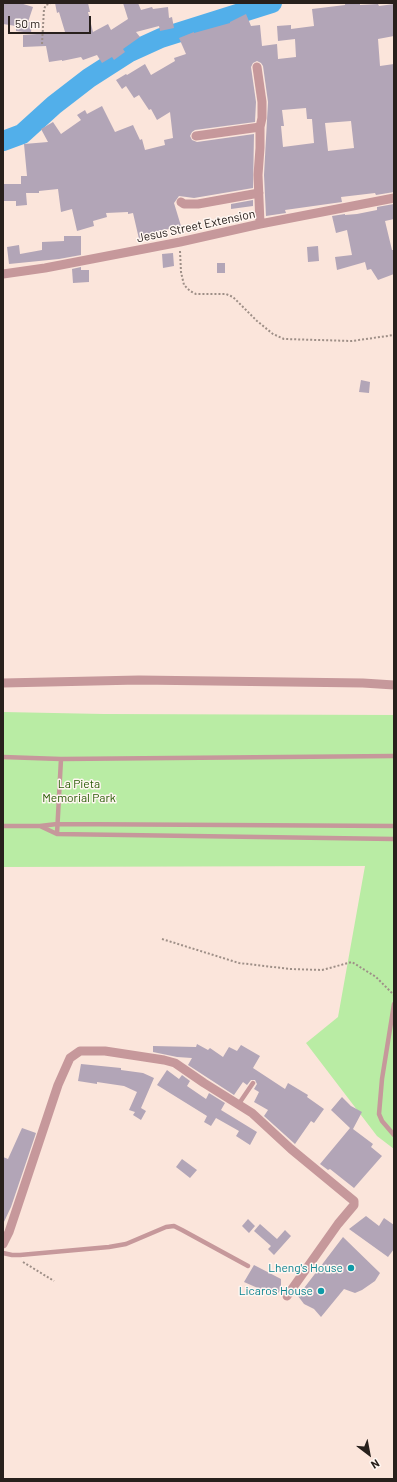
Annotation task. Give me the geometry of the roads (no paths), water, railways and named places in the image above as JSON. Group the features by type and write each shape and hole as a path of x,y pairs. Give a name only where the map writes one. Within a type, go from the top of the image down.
{"street":[{"path":"257,67 262,102 258,175 260,224"},
{"path":"196,136 260,127"},
{"path":"181,202 184,204 198,204 259,193"},
{"name":"Jesus Street Extension","path":"3,274 45,268 180,242 260,224 394,198"},
{"path":"3,683 140,680 363,683 394,685"},
{"path":"3,1244 9,1232 58,1085 70,1058 75,1053 80,1051 105,1051 175,1063 252,1113 354,1201 354,1206 338,1224 287,1296"}],"lane":[{"path":"3,757 61,759 394,756"},
{"path":"57,834 61,759"},
{"path":"3,826 40,826 57,824 394,826"},
{"path":"40,826 57,834 394,839"},
{"path":"394,1004 382,1079 379,1114 382,1121 394,1135"},
{"path":"238,1105 253,1083"},
{"path":"387,1128 394,1129"},
{"path":"3,1253 12,1255 109,1247 126,1244 166,1227 174,1226 248,1266"}],"waterway":[{"path":"3,141 22,134 54,105 89,78 128,53 161,38 272,3"}],"place":[{"name":"Lheng's House","path":"351,1268"},
{"name":"Licaros House","path":"321,1291"}],"park label":[{"name":"La Pieta Memorial Park","path":"79,791"}]}
